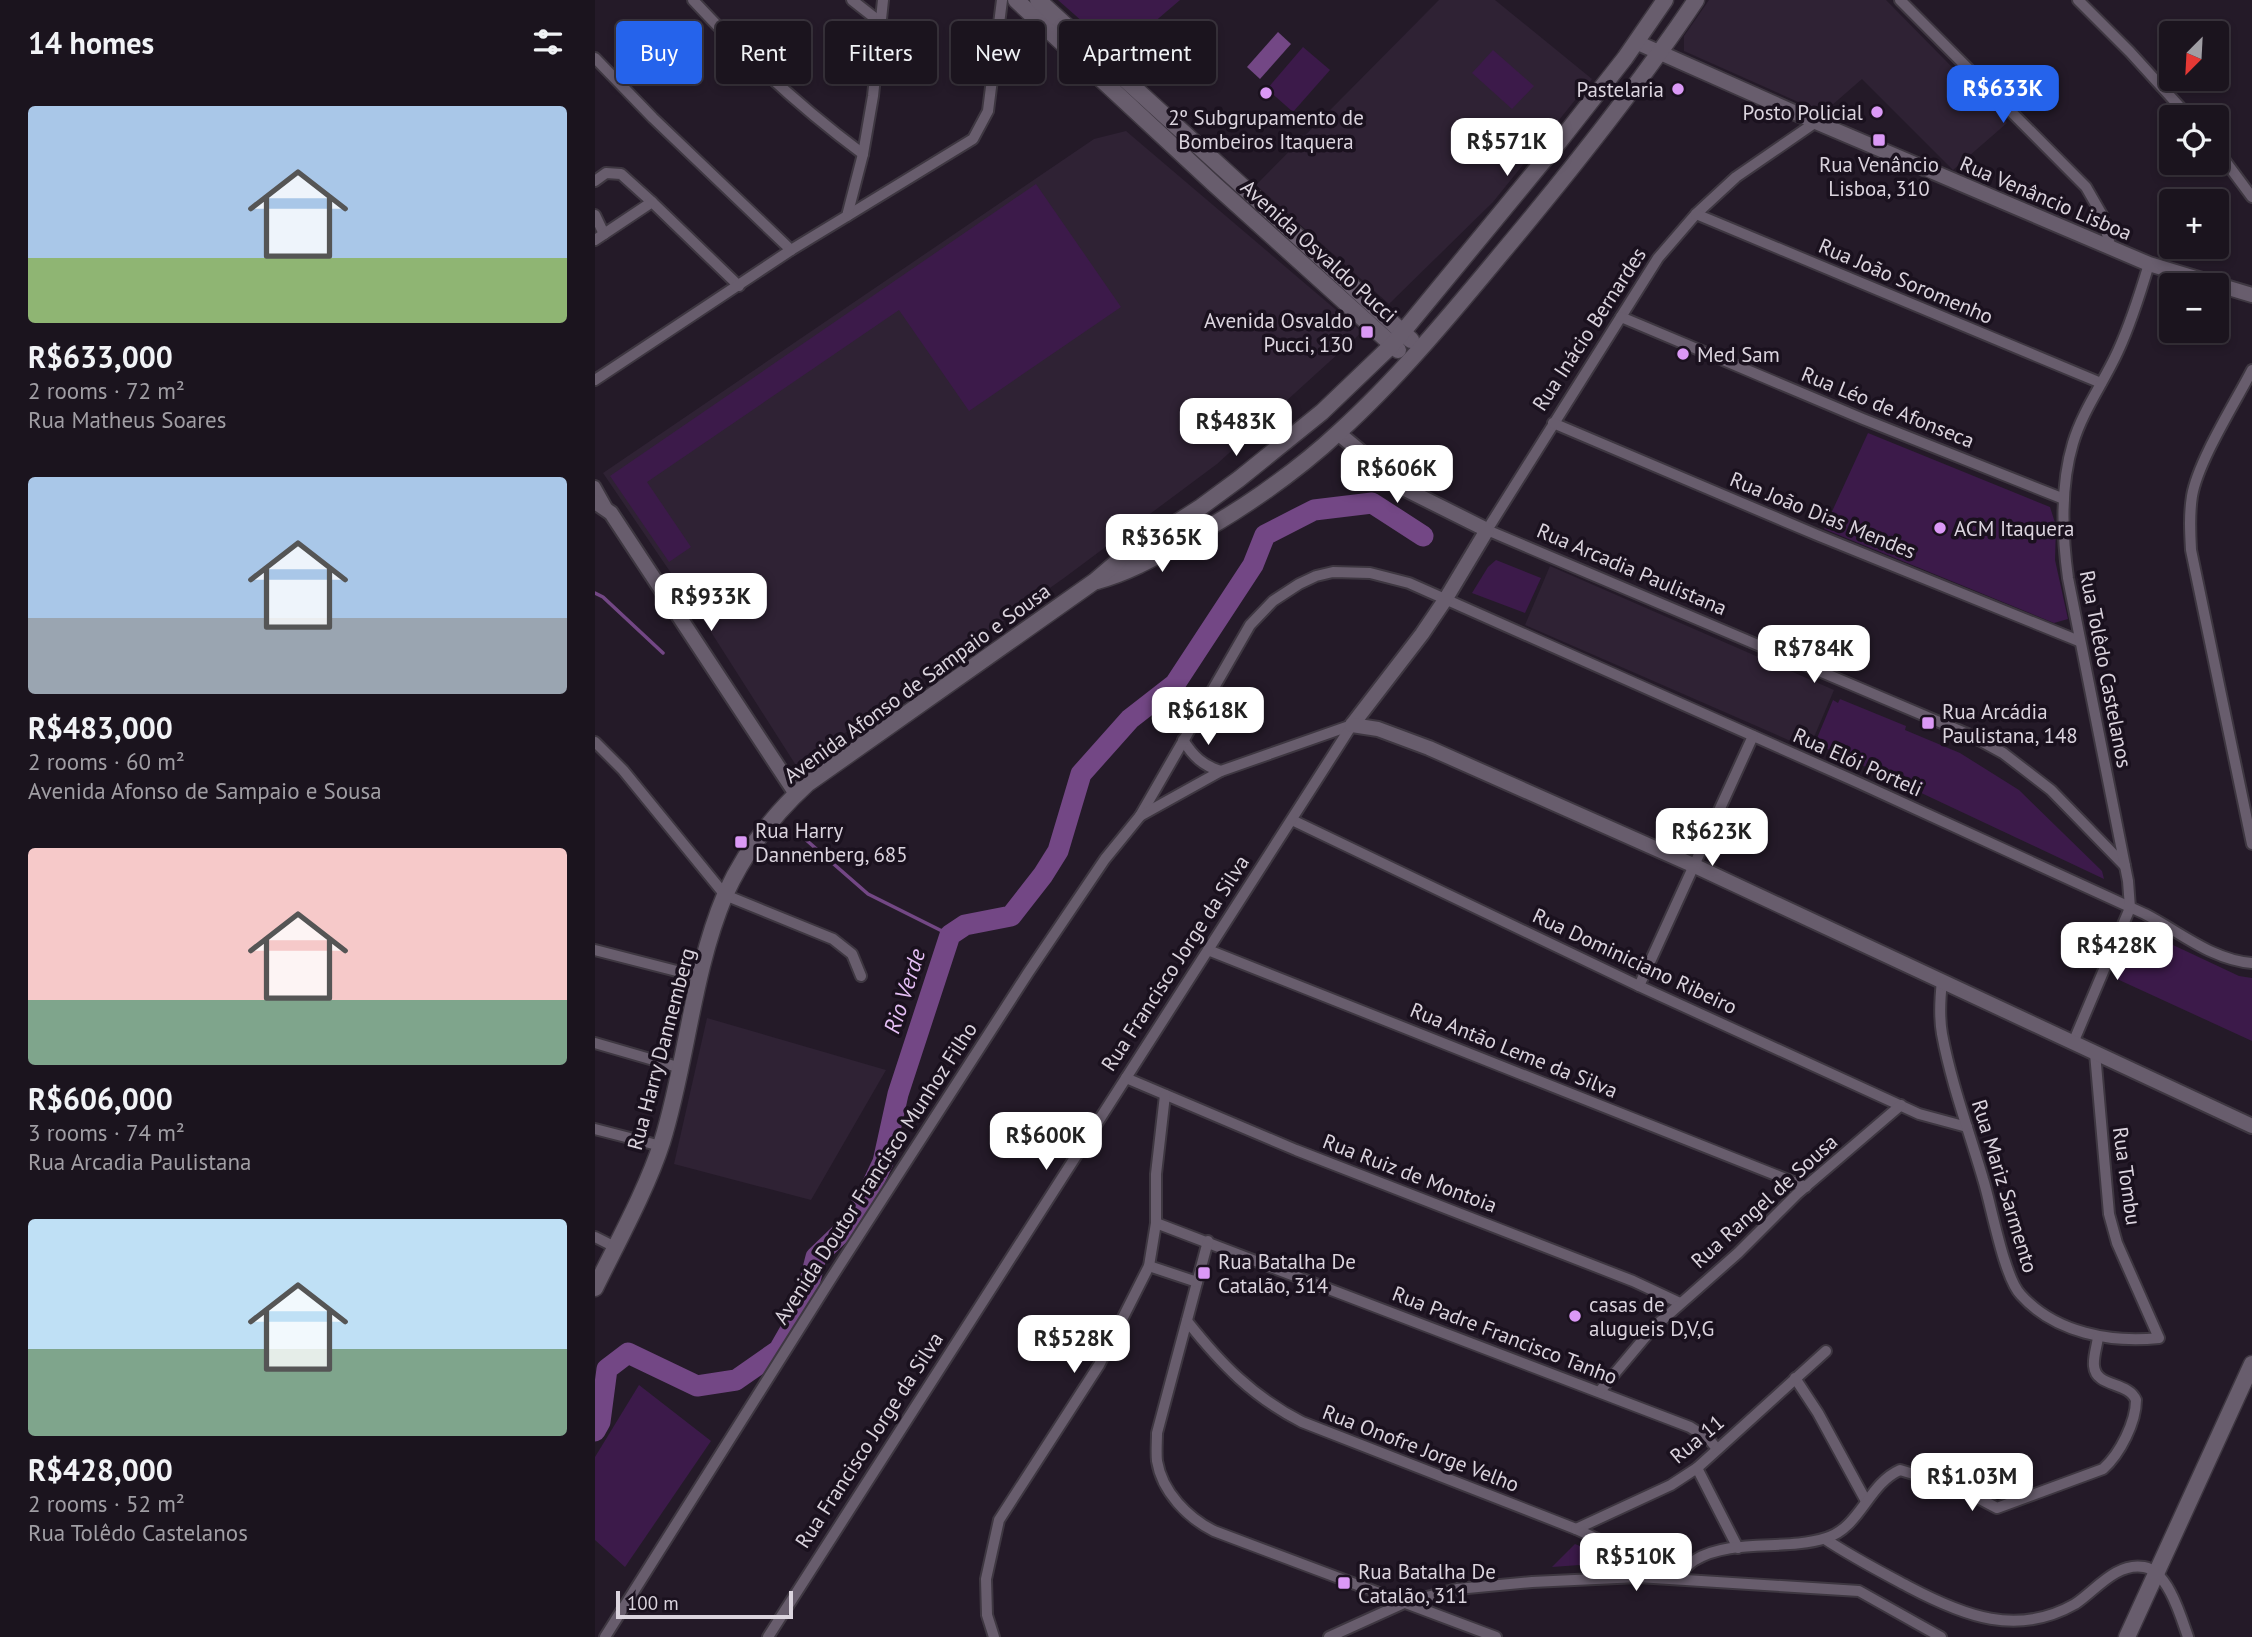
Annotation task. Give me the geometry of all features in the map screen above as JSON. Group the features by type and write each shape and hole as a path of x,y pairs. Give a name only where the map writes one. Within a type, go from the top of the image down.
{"main road":[{"name":"Avenida Osvaldo Pucci","path":"1016,0 1214,184 1416,355"},
{"name":"Avenida Osvaldo Pucci","path":"1038,0 1398,339"},
{"name":"Avenida Afonso de Sampaio e Sousa","path":"725,895 750,850 796,794 1094,581 1123,557 1201,507 1322,412 1398,339 1559,142 1665,0"},
{"name":"Avenida Afonso de Sampaio e Sousa","path":"1094,581 1131,570 1213,526 1338,433 1416,355 1571,169 1660,54 1696,0"},
{"path":"1201,507 1213,526"},
{"name":"Rua Harry Dannemberg","path":"595,1288 661,1146 700,976 725,895"},
{"path":"2127,1637 2252,1364"}],"street":[{"path":"693,0 755,62 826,126 863,154"},
{"path":"852,0 879,21"},
{"path":"880,21 883,0"},
{"path":"595,380 791,250 973,139 988,111 1002,0"},
{"path":"1900,0 2086,187 2102,215 2111,248"},
{"path":"2078,0 2178,105"},
{"name":"Rua Venâncio Lisboa","path":"1636,42 2148,264 2252,295"},
{"path":"595,58 653,118 791,250"},
{"path":"848,216 863,154 874,84"},
{"name":"Rua Inácio Bernardes","path":"1445,600 1658,258 1696,214 1736,177 1816,122"},
{"path":"2229,166 2252,197"},
{"path":"595,181 606,173 621,174 739,286"},
{"path":"595,215 599,237 652,202"},
{"name":"Rua João Soromenho","path":"1696,214 2101,383"},
{"name":"Rua Tolêdo Castelanos","path":"2073,1043 2130,908 2125,866 2079,640 2063,543 2064,499 2073,444 2128,328 2148,264"},
{"name":"Rua Léo de Afonseca","path":"1621,317 1863,419 2064,499"},
{"path":"2252,370 2206,458 2192,493 2189,523 2191,550 2252,844"},
{"name":"Rua João Dias Mendes","path":"1553,423 1817,535 2079,640"},
{"name":"Rua Arcadia Paulistana","path":"1338,433 1407,490 1487,530 1967,733 2003,753 2051,790 2125,866"},
{"path":"595,486 796,794"},
{"path":"595,502 611,513"},
{"name":"Rua Elói Porteli","path":"1140,816 1250,625 1273,601 1316,576 1333,572 1370,573 1409,583 1588,661 1916,808 2159,922 2214,953 2228,959 2252,963"},
{"name":"Rua Francisco Jorge da Silva","path":"768,1637 1352,725 1386,684 1445,600"},
{"path":"1352,725 1378,729 1429,748 1695,866 2252,1126"},
{"name":"Avenida Doutor Francisco Munhoz Filho","path":"605,1637 1028,973 1105,859 1140,816 1221,771 1352,725"},
{"path":"1639,986 1753,736"},
{"path":"1183,740 1198,760 1221,771"},
{"path":"596,745 623,770 725,895 833,939 852,954 861,976"},
{"name":"Rua Dominiciano Ribeiro","path":"1292,820 1639,986 1931,1118 1967,1127"},
{"path":"595,950 700,976"},
{"name":"Rua Antão Leme da Silva","path":"1208,950 1806,1187"},
{"name":"Rua Mariz Sarmento","path":"1941,981 1942,1034 1996,1228 2018,1293 2045,1314 2075,1330 2098,1337 2159,1338"},
{"path":"595,1043 681,1068"},
{"name":"Rua Tombu","path":"2095,1053 2109,1214 2117,1243 2159,1338"},
{"name":"Rua Ruiz de Montoia","path":"1126,1078 1296,1150 1633,1281 1680,1303"},
{"path":"994,1637 987,1615 986,1579 999,1520 1113,1342 1149,1266 1156,1223 1156,1174 1165,1095"},
{"name":"Rua Rangel de Sousa","path":"1600,1391 1635,1348 1680,1303 1806,1187 1901,1105"},
{"path":"595,1129 661,1146"},
{"name":"Rua Padre Francisco Tanho","path":"1156,1223 1690,1427 1709,1439 1717,1449"},
{"path":"595,1237 615,1247"},
{"path":"1207,1241 1157,1433 1160,1472 1182,1508 1198,1523 1214,1531 1496,1637"},
{"path":"1149,1266 1197,1282"},
{"name":"Rua Onofre Jorge Velho","path":"1187,1321 1245,1386 1279,1411 1576,1529 1638,1558 1664,1578"},
{"path":"1676,1578 1693,1560 1707,1554 1738,1548 1803,1544 1825,1539 1845,1528 1883,1482 1899,1470 1957,1487 1997,1508 2103,1469 2115,1455 2127,1432 2136,1400 2131,1391 2102,1380 2096,1374 2094,1363 2098,1337"},
{"name":"Rua 11","path":"1576,1529 1671,1485 1697,1468 1826,1351"},
{"path":"1795,1378 1818,1413 1866,1501"},
{"path":"1697,1468 1738,1548"},
{"path":"1825,1539 1943,1606 1997,1623 2022,1623 2056,1616 2109,1577 2131,1567 2148,1568 2156,1573 2176,1606 2187,1637"},
{"path":"1329,1637 1404,1602 1457,1589 1584,1579 1664,1578 1859,1591 1941,1637"}],"shaded area":[{"path":"1058,0 1180,0 1155,21 1082,21"},
{"path":"1439,0 1495,0 1592,79 1493,202 1389,304 1256,185"},
{"path":"1709,0 1886,0 2007,123 1953,170 1862,79 1823,113 1684,51 1684,36"},
{"path":"1278,32 1291,44 1260,79 1247,67"},
{"path":"1303,47 1330,70 1293,112 1267,89"},
{"path":"1493,50 1534,86 1512,109 1472,73"},
{"path":"1126,131 1362,332 1217,464 1064,578 797,767 711,632 603,473 1094,139"},
{"path":"1036,184 1121,307 969,411 899,310 647,482 691,547 669,562 610,476"},
{"name":"ACM Itaquera","path":"1868,433 2050,507 2056,526 2055,560 2068,619 2054,623 1824,529"},
{"path":"1496,560 1541,578 1525,613 1472,593 1488,567"},
{"path":"1550,566 1834,690 1809,749 1525,625"},
{"path":"1840,699 1906,726 1905,730 1960,753 2019,790 2102,871 2104,879 1815,743 1833,700 1838,703"},
{"path":"2139,929 2239,976 2252,978 2252,1041 2117,979"},
{"path":"707,1018 886,1070 811,1200 674,1164"},
{"path":"639,1385 711,1441 625,1567 595,1540 595,1457"},
{"path":"1575,1544 1621,1562 1552,1567"}],"waterway":[{"name":"Rio Verde","path":"595,1431 600,1422 607,1369 628,1353 697,1386 736,1380 779,1350 803,1308 816,1257 842,1232 865,1200 883,1162 898,1094 950,935 965,925 1011,916 1058,851 1081,774 1130,719 1175,684 1253,565 1265,535 1314,510 1372,503 1423,536"},
{"path":"595,593 603,597 663,653"},
{"path":"797,832 868,894 950,935"}],"place":[{"name":"Pastelaria","path":"1678,89"},
{"name":"2º Subgrupamento de Bombeiros Itaquera","path":"1266,93"},
{"name":"Posto Policial","path":"1877,112"},
{"name":"Rua Venâncio Lisboa, 310","path":"1879,140"},
{"name":"Avenida Osvaldo Pucci, 130","path":"1367,332"},
{"name":"Med Sam","path":"1683,354"},
{"name":"ACM Itaquera","path":"1940,528"},
{"name":"Rua Arcádia Paulistana, 148","path":"1928,723"},
{"name":"Rua Harry Dannenberg, 685","path":"741,842"},
{"name":"Rua Batalha De Catalão, 314","path":"1204,1273"},
{"name":"casas de alugueis D,V,G","path":"1575,1316"},
{"name":"Rua Batalha De Catalão, 311","path":"1344,1583"}]}
